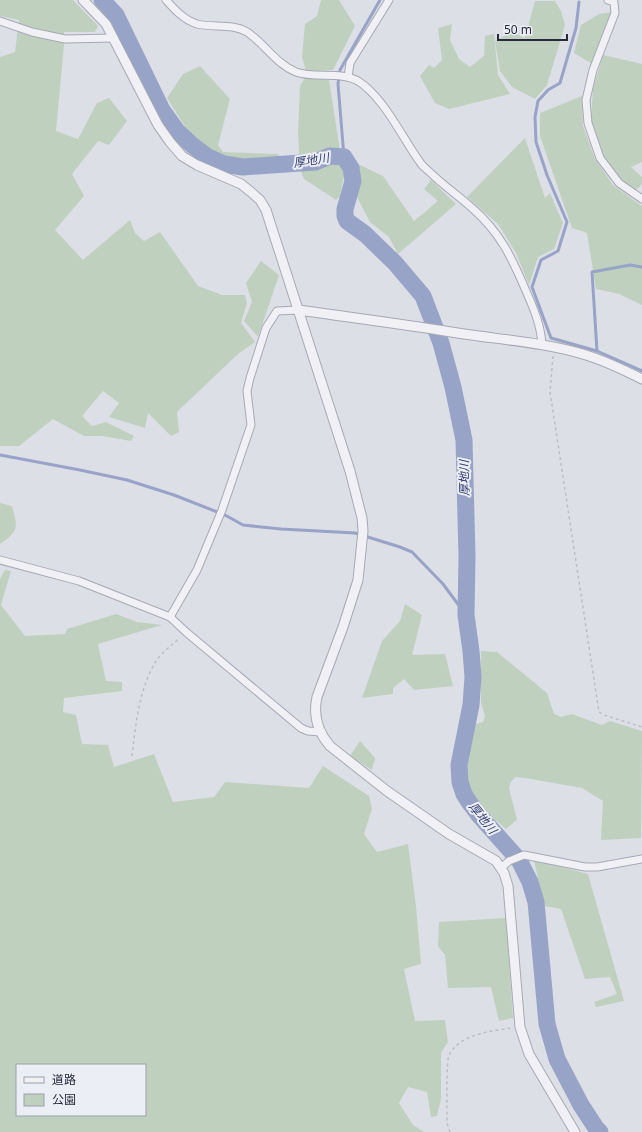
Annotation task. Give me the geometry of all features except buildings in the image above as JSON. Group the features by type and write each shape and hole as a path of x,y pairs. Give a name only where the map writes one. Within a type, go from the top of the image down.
{"street":[{"path":"83,0 106,24 158,125 182,156 197,165 241,184 260,200 266,210 350,472 362,518 358,580 316,702 316,719 320,732 330,746 387,791 449,834 496,861 501,868 508,886 510,900 520,1027 529,1054 576,1132"},
{"path":"166,0 177,12 196,24 237,28 247,32 288,68 307,74 344,77 358,81 372,92 423,166 490,225 505,246 533,307 541,331 542,345"},
{"path":"344,77 350,62 389,0"},
{"path":"608,0 614,2 615,13 593,70 586,100 588,123 600,158 619,183 642,199"},
{"path":"0,21 32,32 65,38 114,38"},
{"path":"170,617 197,570 220,513 251,425 247,391 266,328 277,311 299,310 542,345 588,356 642,379"},
{"path":"0,560 79,581 170,617 300,728 308,731 320,732"},
{"path":"501,868 509,861 524,855 585,867 597,867 642,859"}],"path":[{"path":"555,348 550,392 599,712 642,728"},
{"path":"132,756 137,717 145,683 160,656 186,632"},
{"path":"450,1132 447,1122 448,1056 456,1044 469,1038 494,1031 520,1027"}],"green space":[{"path":"0,0 73,0 98,26 95,32 64,32 56,131 78,139 97,103 109,98 127,121 109,145 98,141 72,174 84,196 55,230 83,260 130,220 135,233 144,241 160,232 198,286 222,295 245,295 247,303 241,323 255,342 238,354 177,412 179,432 171,436 148,413 145,428 109,417 119,403 103,391 82,416 92,426 106,422 134,436 131,441 102,436 84,436 53,419 19,446 0,446 0,57 15,52 19,20 0,16"},
{"path":"321,0 339,0 355,26 333,70 306,71 302,57 305,24 317,16"},
{"path":"535,1 555,1 561,11 565,25 547,85 535,99 512,87 500,71 495,41 512,32 525,38"},
{"path":"612,12 592,64 574,53 581,25 599,14"},
{"path":"452,24 450,40 459,59 470,67 484,56 485,36 494,34 498,75 510,94 449,109 435,103 420,76 429,65 434,68 442,60 438,28"},
{"path":"603,55 642,64 642,162 631,167 642,177 642,184 636,190 619,179 602,156 591,122 593,89"},
{"path":"200,66 230,99 218,145 223,152 278,154 281,158 273,162 235,163 215,157 194,141 167,98 183,74"},
{"path":"305,78 329,80 344,176 340,196 336,200 304,179 300,169 298,133 300,86"},
{"path":"582,96 583,126 595,159 613,185 642,206 642,305 619,294 596,289 587,233 572,228 540,136 540,113"},
{"path":"525,138 545,198 550,193 563,223 554,249 538,257 529,285 516,253 498,224 467,197"},
{"path":"358,164 383,176 414,221 438,201 424,189 431,180 456,204 398,254 389,237 370,222 357,197"},
{"path":"261,261 279,275 258,337 244,321 252,302 246,283"},
{"path":"0,503 12,506 16,524 14,532 0,544"},
{"path":"5,570 11,571 1,605 25,636 65,634 67,629 116,614 137,622 162,625 98,644 106,681 122,682 122,691 64,698 63,712 76,715 82,744 108,745 114,767 154,754 173,802 214,797 225,782 309,788 323,766 369,796 372,809 364,834 377,852 408,844 416,906 421,964 404,969 415,1021 445,1020 448,1042 441,1053 441,1099 437,1116 431,1117 427,1092 408,1087 399,1103 413,1125 424,1132 0,1132 0,579"},
{"path":"405,604 422,615 412,655 445,654 453,686 414,690 404,679 393,688 393,694 362,698 382,641 400,621"},
{"path":"481,651 497,652 547,693 554,714 561,717 572,714 602,725 610,721 642,731 641,838 601,840 603,801 582,788 515,777 509,788 517,820 506,829 476,801 466,785 463,775 463,764 473,725 483,722 485,716 481,703"},
{"path":"360,741 375,758 372,770 350,756"},
{"path":"534,860 588,874 624,1001 596,1007 594,1002 617,994 610,977 585,979 561,909 544,906"},
{"path":"506,918 513,1018 499,1021 491,987 448,988 445,955 438,946 439,922"}],"waterway":[{"name":"厚地川","path":"102,0 116,15 162,110 177,131 208,157 224,164 243,167 315,162 330,156 344,157 351,168 353,181 345,209 347,221 365,234 395,263 423,296 441,343 453,387 464,440 467,556 466,615 473,677 471,705 459,765 460,782 464,794 469,802 519,860 530,882 536,902 547,1024 557,1059 581,1105 600,1132"},
{"path":"344,157 338,84 340,70 380,0"},
{"path":"579,2 576,28 560,83 548,90 538,101 535,117 536,142 547,175 567,222 558,251 541,260 532,287 551,338 597,351"},
{"path":"642,267 630,265 592,272 597,351 642,371"},
{"path":"0,455 127,480 174,495 225,515 243,525 281,529 355,533 400,547 412,552 443,584 466,615"}]}
